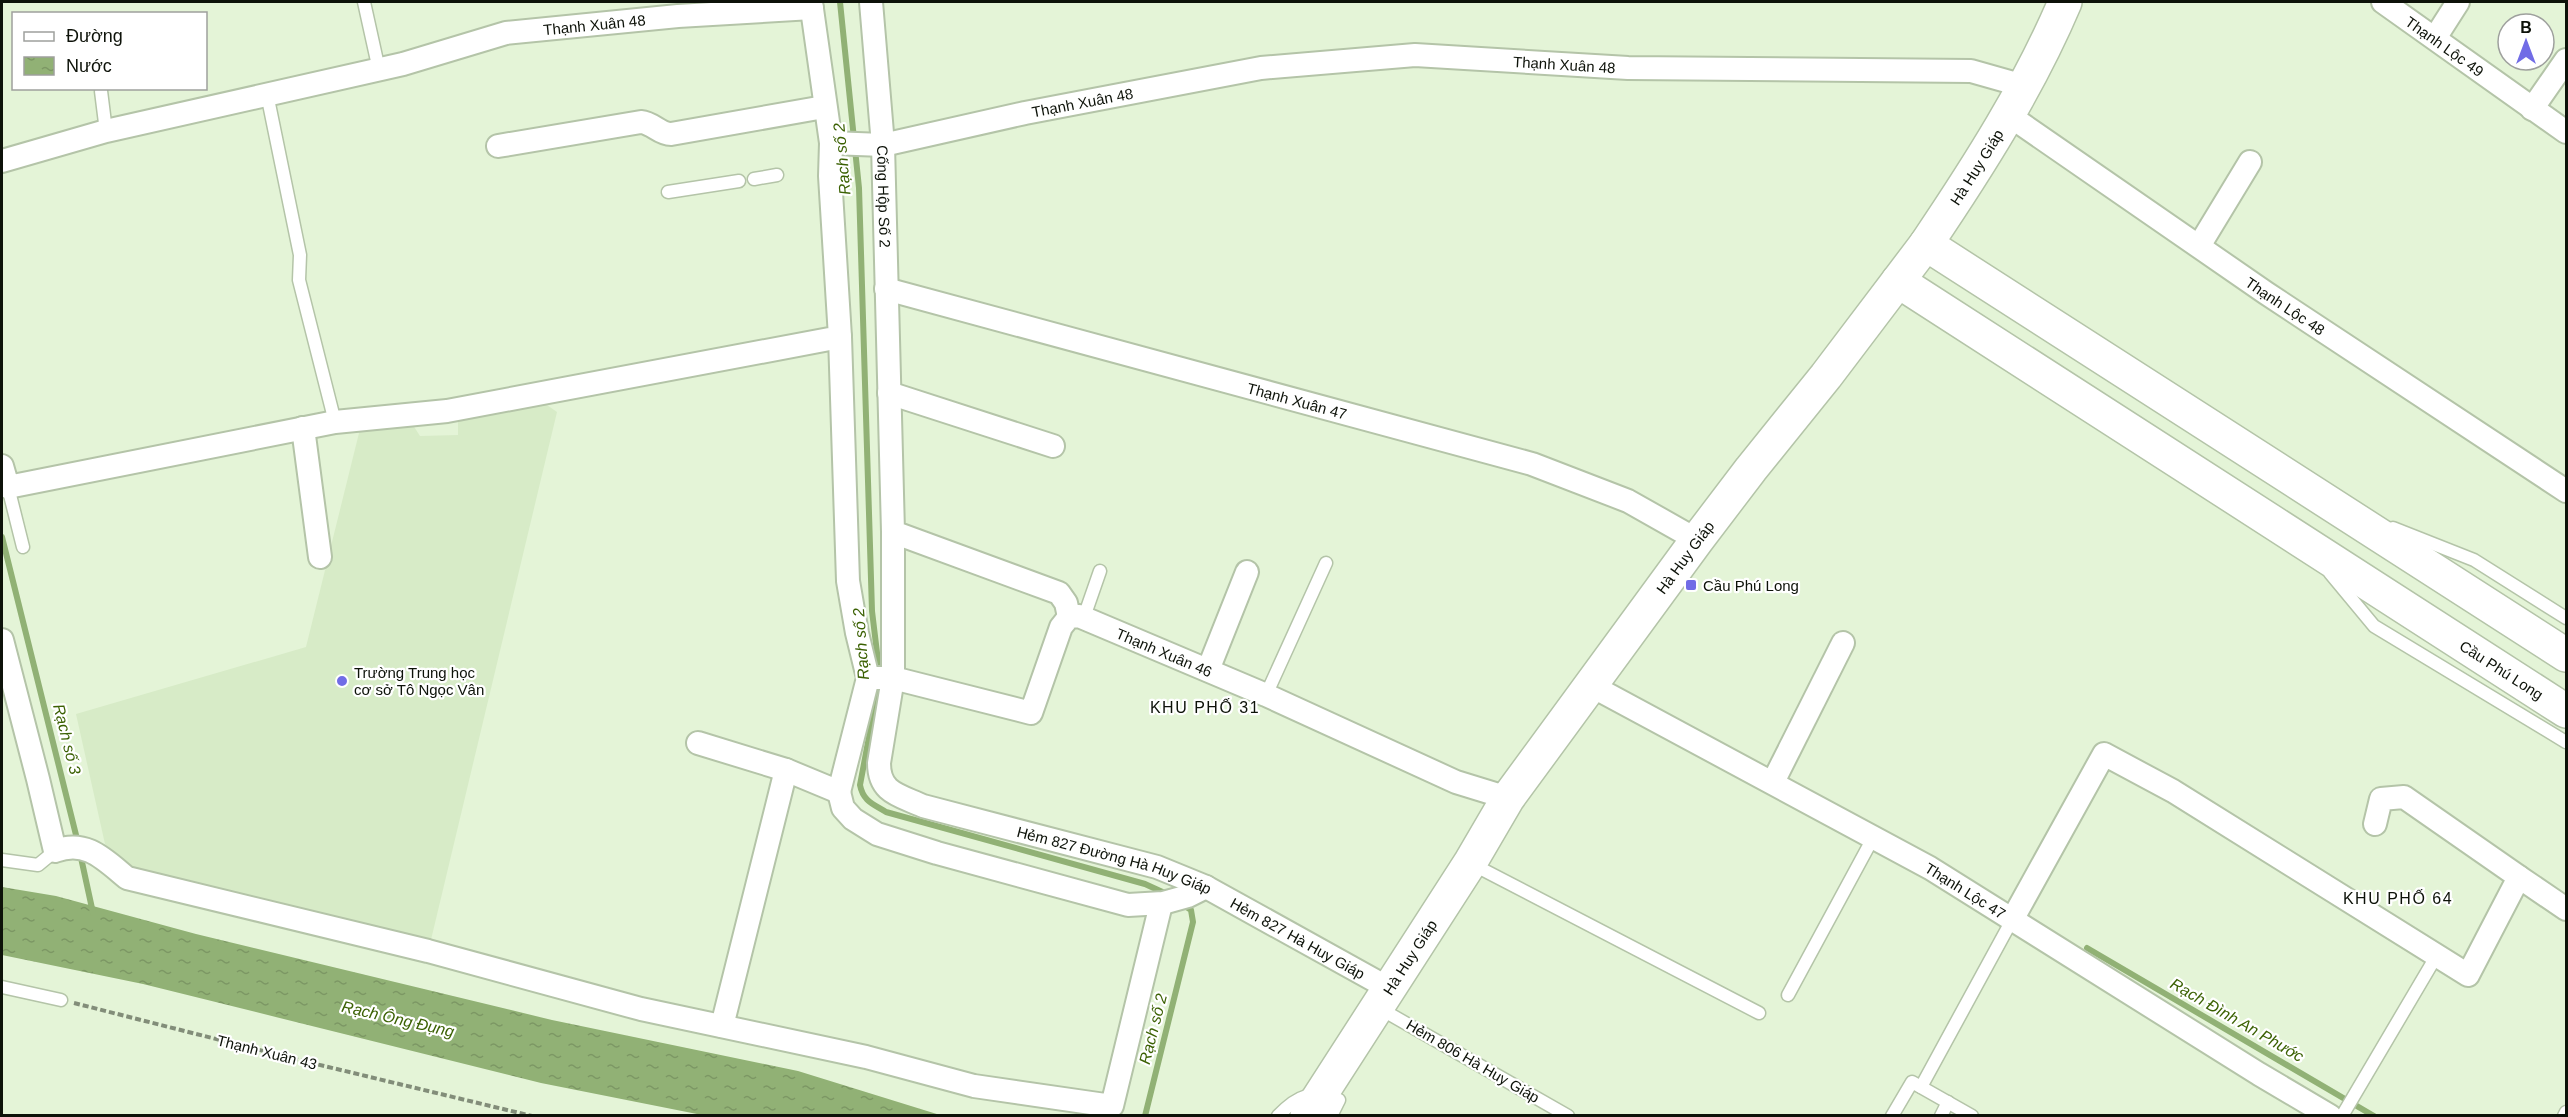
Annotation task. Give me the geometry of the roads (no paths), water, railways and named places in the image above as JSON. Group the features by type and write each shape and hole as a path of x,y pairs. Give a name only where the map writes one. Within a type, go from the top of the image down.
{"main road":[{"name":"Hà Huy Giáp","path":"1320,1108 1384,998 1470,863 1508,798 1697,540 1926,244 2024,86 2048,42 2065,2"},
{"path":"1926,244 2566,655"},
{"name":"Cầu Phú Long","path":"1898,281 2566,711"}],"street":[{"name":"Cống Hộp Số 2","path":"871,2 883,145 893,532"},
{"name":"Thạnh Lộc 49","path":"2383,2 2566,132"},
{"path":"2435,38 2458,2"},
{"name":"Thạnh Xuân 48","path":"2,161 106,130 379,70 506,33 811,5 831,143 883,145 1025,113 1261,68 1415,55 1628,68 1971,71 2024,86"},
{"path":"2532,109 2566,60"},
{"path":"498,146 641,122 649,123 666,134 671,134 824,107"},
{"name":"Thạnh Lộc 48","path":"2007,114 2266,293 2566,491"},
{"path":"698,743 786,770 839,792 868,678 848,581 840,337 823,168 831,143"},
{"path":"2199,246 2250,162"},
{"name":"Thạnh Xuân 47","path":"886,289 1532,464 1628,501 1697,540"},
{"path":"5,476 335,422 447,411 840,337"},
{"path":"889,393 1053,446"},
{"path":"303,428 320,557"},
{"path":"868,678 892,678 1031,713 1061,627 1076,617 1059,593 893,532"},
{"name":"Hẻm 827 Đường Hà Huy Giáp","path":"893,532 892,678 879,775 883,785 896,794 923,806 1157,867 1197,891"},
{"path":"1208,670 1247,572"},
{"name":"Thạnh Xuân 46","path":"1076,617 1266,694 1456,782 1508,798"},
{"path":"2,640 60,849 93,850 127,878 428,951 641,1009 866,1057 974,1086 1112,1106 1162,904"},
{"path":"1773,782 1843,643"},
{"name":"Thạnh Lộc 47","path":"1590,685 1930,868 2330,1116"},
{"path":"2012,920 2104,754 2183,798 2468,975 2519,877"},
{"path":"722,1026 786,770"},
{"name":"Hẻm 827 Đường Hà Huy Giáp","path":"839,792 843,808 853,819 877,834 937,853 1128,905 1162,904 1197,891"},
{"path":"2375,824 2381,799 2404,797 2566,909"},
{"name":"Hẻm 827 Hà Huy Giáp","path":"1197,891 1384,998"}],"lane":[{"path":"364,2 379,70"},
{"path":"101,92 106,130"},
{"path":"267,94 300,255 298,280 335,422"},
{"path":"754,179 777,176"},
{"path":"668,192 740,181"},
{"path":"5,476 23,546"},
{"path":"2324,501 2474,560 2566,618"},
{"path":"2300,538 2374,626 2566,742"},
{"path":"1266,694 1326,563"},
{"path":"1076,617 1100,571"},
{"path":"1788,995 1873,838"},
{"path":"2,860 38,865 60,849"},
{"path":"1470,863 1759,1013"},
{"path":"1921,1087 2012,920"},
{"path":"2342,1116 2437,955"},
{"path":"2,987 61,1000"},
{"name":"Hẻm 806 Hà Huy Giáp","path":"1384,998 1568,1116"},
{"path":"1892,1116 1912,1082 1972,1116"},
{"path":"1278,1116 1294,1099 1320,1108"},
{"path":"1941,1116 1948,1102"}],"water":[{"name":"Rạch Ông Đụng","path":"2,887 56,896 196,934 552,1020 798,1071 940,1115 702,1115 541,1083 143,984 2,955"}],"waterway":[{"name":"Rạch số 2","path":"840,2 854,139"},
{"name":"Rạch số 2","path":"855,149 859,188 872,611 878,661 878,689 860,785 861,790 869,802 886,812 1145,884 1169,895"},
{"name":"Rạch số 3","path":"2,537 78,843"},
{"name":"Rạch số 3","path":"80,853 93,913"},
{"name":"Rạch số 2","path":"1145,1116 1193,922 1191,910 1182,904"},
{"name":"Rạch Đình An Phước","path":"2087,948 2374,1116"}],"place":[{"name":"Cầu Phú Long","path":"1691,585"},
{"name":"Trường Trung học cơ sở Tô Ngọc Vân","path":"342,681"}],"district":[{"name":"KHU PHỐ 31","path":"1205,707"},
{"name":"KHU PHỐ 64","path":"2398,898"}]}
